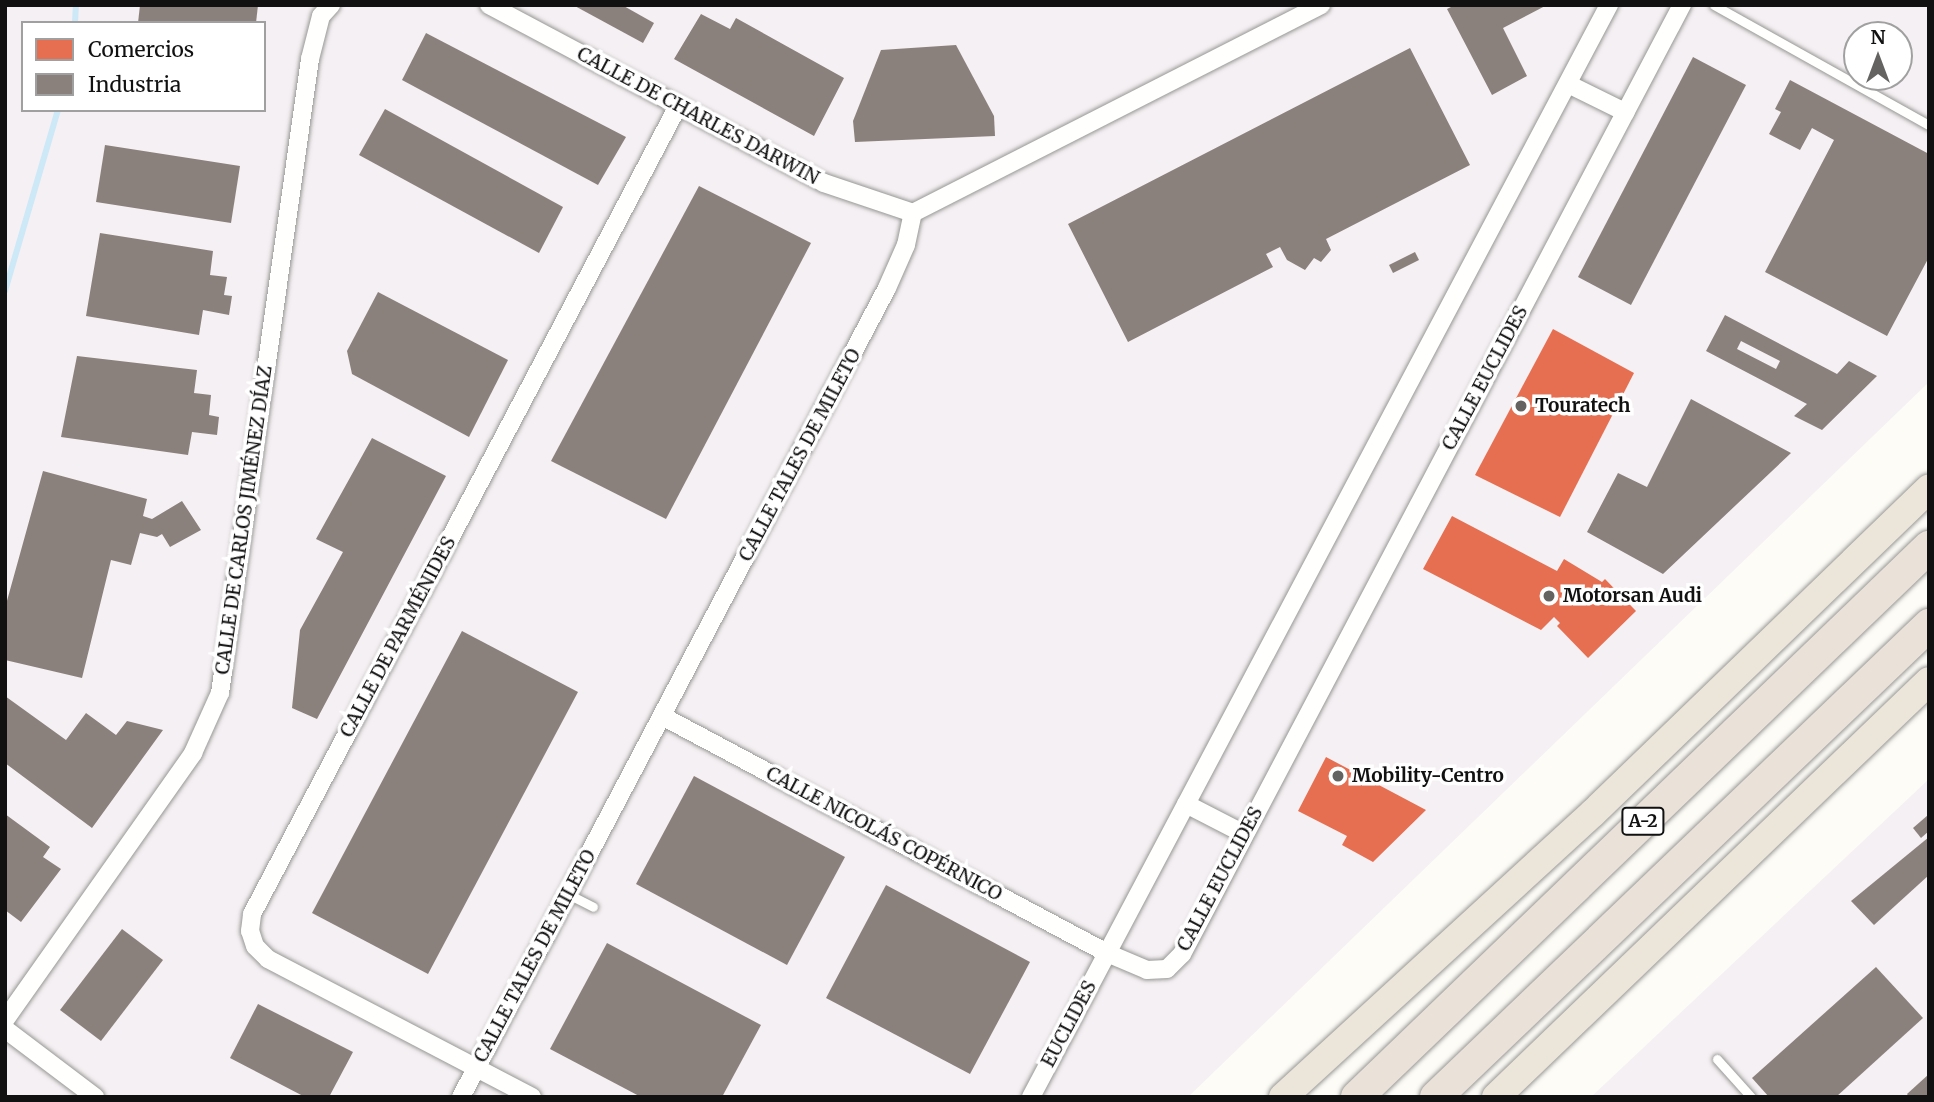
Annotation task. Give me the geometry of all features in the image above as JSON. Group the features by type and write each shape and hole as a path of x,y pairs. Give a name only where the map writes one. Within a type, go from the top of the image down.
{"highway":[{"path":"1283,1097 1593,813 1929,488"},
{"name":"A-2","path":"1357,1097 1929,547"},
{"path":"1436,1097 1929,625"},
{"path":"1496,1097 1929,681"}],"street":[{"name":"CALLE DE CARLOS JIMÉNEZ DÍAZ","path":"5,1020 193,753 219,693 310,59 321,16 331,5"},
{"name":"CALLE DE CHARLES DARWIN","path":"489,5 824,183 913,213"},
{"path":"913,213 1321,5"},
{"path":"1107,953 1609,5"},
{"name":"CALLE EUCLIDES","path":"1107,953 1147,970 1167,969 1182,954 1682,5"},
{"path":"1568,84 1625,112"},
{"name":"CALLE DE PARMÉNIDES","path":"532,1097 268,959 252,938 252,914 678,106"},
{"name":"CALLE TALES DE MILETO","path":"461,1097 887,288 906,245 913,213"},
{"name":"CALLE NICOLÁS COPÉRNICO","path":"662,716 1107,953"},
{"path":"1186,804 1244,834"},
{"name":"EUCLIDES","path":"1031,1097 1107,953"},
{"path":"5,1030 95,1097"}],"lane":[{"path":"1714,5 1929,125"},
{"path":"568,894 593,907"},
{"path":"1717,1059 1752,1097"}],"shaded area":[{"path":"5,5 1929,5 1929,382 1188,1097 5,1097"},
{"path":"1929,779 1929,1097 1591,1097"}],"building: Comercios":[{"path":"1553,329 1634,373 1560,517 1475,475"},
{"name":"Motorsan Audi","path":"1452,516 1557,571 1564,559 1602,582 1605,579 1636,611 1588,658 1557,626 1560,623 1554,617 1541,630 1423,569"},
{"path":"1326,757 1426,810 1373,862 1342,845 1347,836 1298,811"}],"building: Industria":[{"path":"140,5 258,5 256,21 138,21"},
{"path":"573,5 622,5 654,23 643,43"},
{"path":"1455,5 1547,5 1503,28 1527,76 1492,95 1447,9"},
{"path":"701,14 730,29 736,18 844,78 814,136 674,59"},
{"path":"426,33 626,137 598,185 402,80"},
{"path":"956,45 994,116 995,136 855,142 853,121 881,50"},
{"path":"1410,48 1470,165 1326,239 1331,250 1321,262 1314,258 1305,270 1287,260 1280,247 1266,254 1273,267 1128,342 1068,224"},
{"path":"1693,57 1746,85 1631,305 1578,277"},
{"path":"1790,80 1929,154 1929,257 1887,336 1765,272 1834,140 1812,128 1800,150 1769,134 1781,112 1775,109"},
{"path":"385,109 563,207 539,253 359,155"},
{"path":"105,145 240,166 231,223 96,202"},
{"path":"699,186 811,243 666,519 551,461"},
{"path":"100,233 213,251 210,275 227,277 224,295 232,296 229,315 203,310 199,335 86,316"},
{"path":"1415,252 1419,260 1393,273 1389,265"},
{"path":"378,292 508,360 469,437 352,374 347,351"},
{"path":"1725,315 1837,374 1849,361 1877,376 1822,430 1794,416 1807,404 1706,351","holes":["1741,341 1780,361 1776,369 1737,349"]},
{"path":"77,356 197,370 194,393 211,395 209,415 219,417 217,435 192,432 188,455 61,437"},
{"path":"1691,399 1791,453 1663,574 1587,532 1618,473 1647,487"},
{"path":"372,438 446,476 317,719 292,708 300,630 343,552 316,539"},
{"path":"43,471 147,499 143,516 152,519 182,501 201,530 170,547 162,534 157,537 140,533 131,565 111,560 82,678 5,660 5,608"},
{"path":"462,631 578,692 428,974 312,913"},
{"path":"5,696 66,740 86,713 116,735 127,721 163,730 92,828 5,763"},
{"path":"694,776 845,857 787,965 636,884"},
{"path":"5,814 50,847 43,857 61,869 21,922 5,910"},
{"path":"1928,815 1929,831 1921,838 1913,828"},
{"path":"1929,837 1929,875 1874,925 1851,901"},
{"path":"886,885 1030,962 970,1074 826,998"},
{"path":"122,929 163,960 101,1041 60,1010"},
{"path":"607,943 761,1025 722,1097 641,1097 550,1049"},
{"path":"1876,967 1923,1018 1836,1097 1769,1097 1752,1078"},
{"path":"258,1004 353,1052 329,1097 305,1097 230,1058"},
{"path":"1929,1074 1929,1097 1909,1097 1907,1094"}],"waterway":[{"path":"75,21 76,5"},
{"path":"5,291 57,112"}],"place":[{"name":"Touratech","path":"1521,406"},
{"name":"Motorsan Audi","path":"1549,596"},
{"name":"Mobility-Centro","path":"1338,776"}]}
